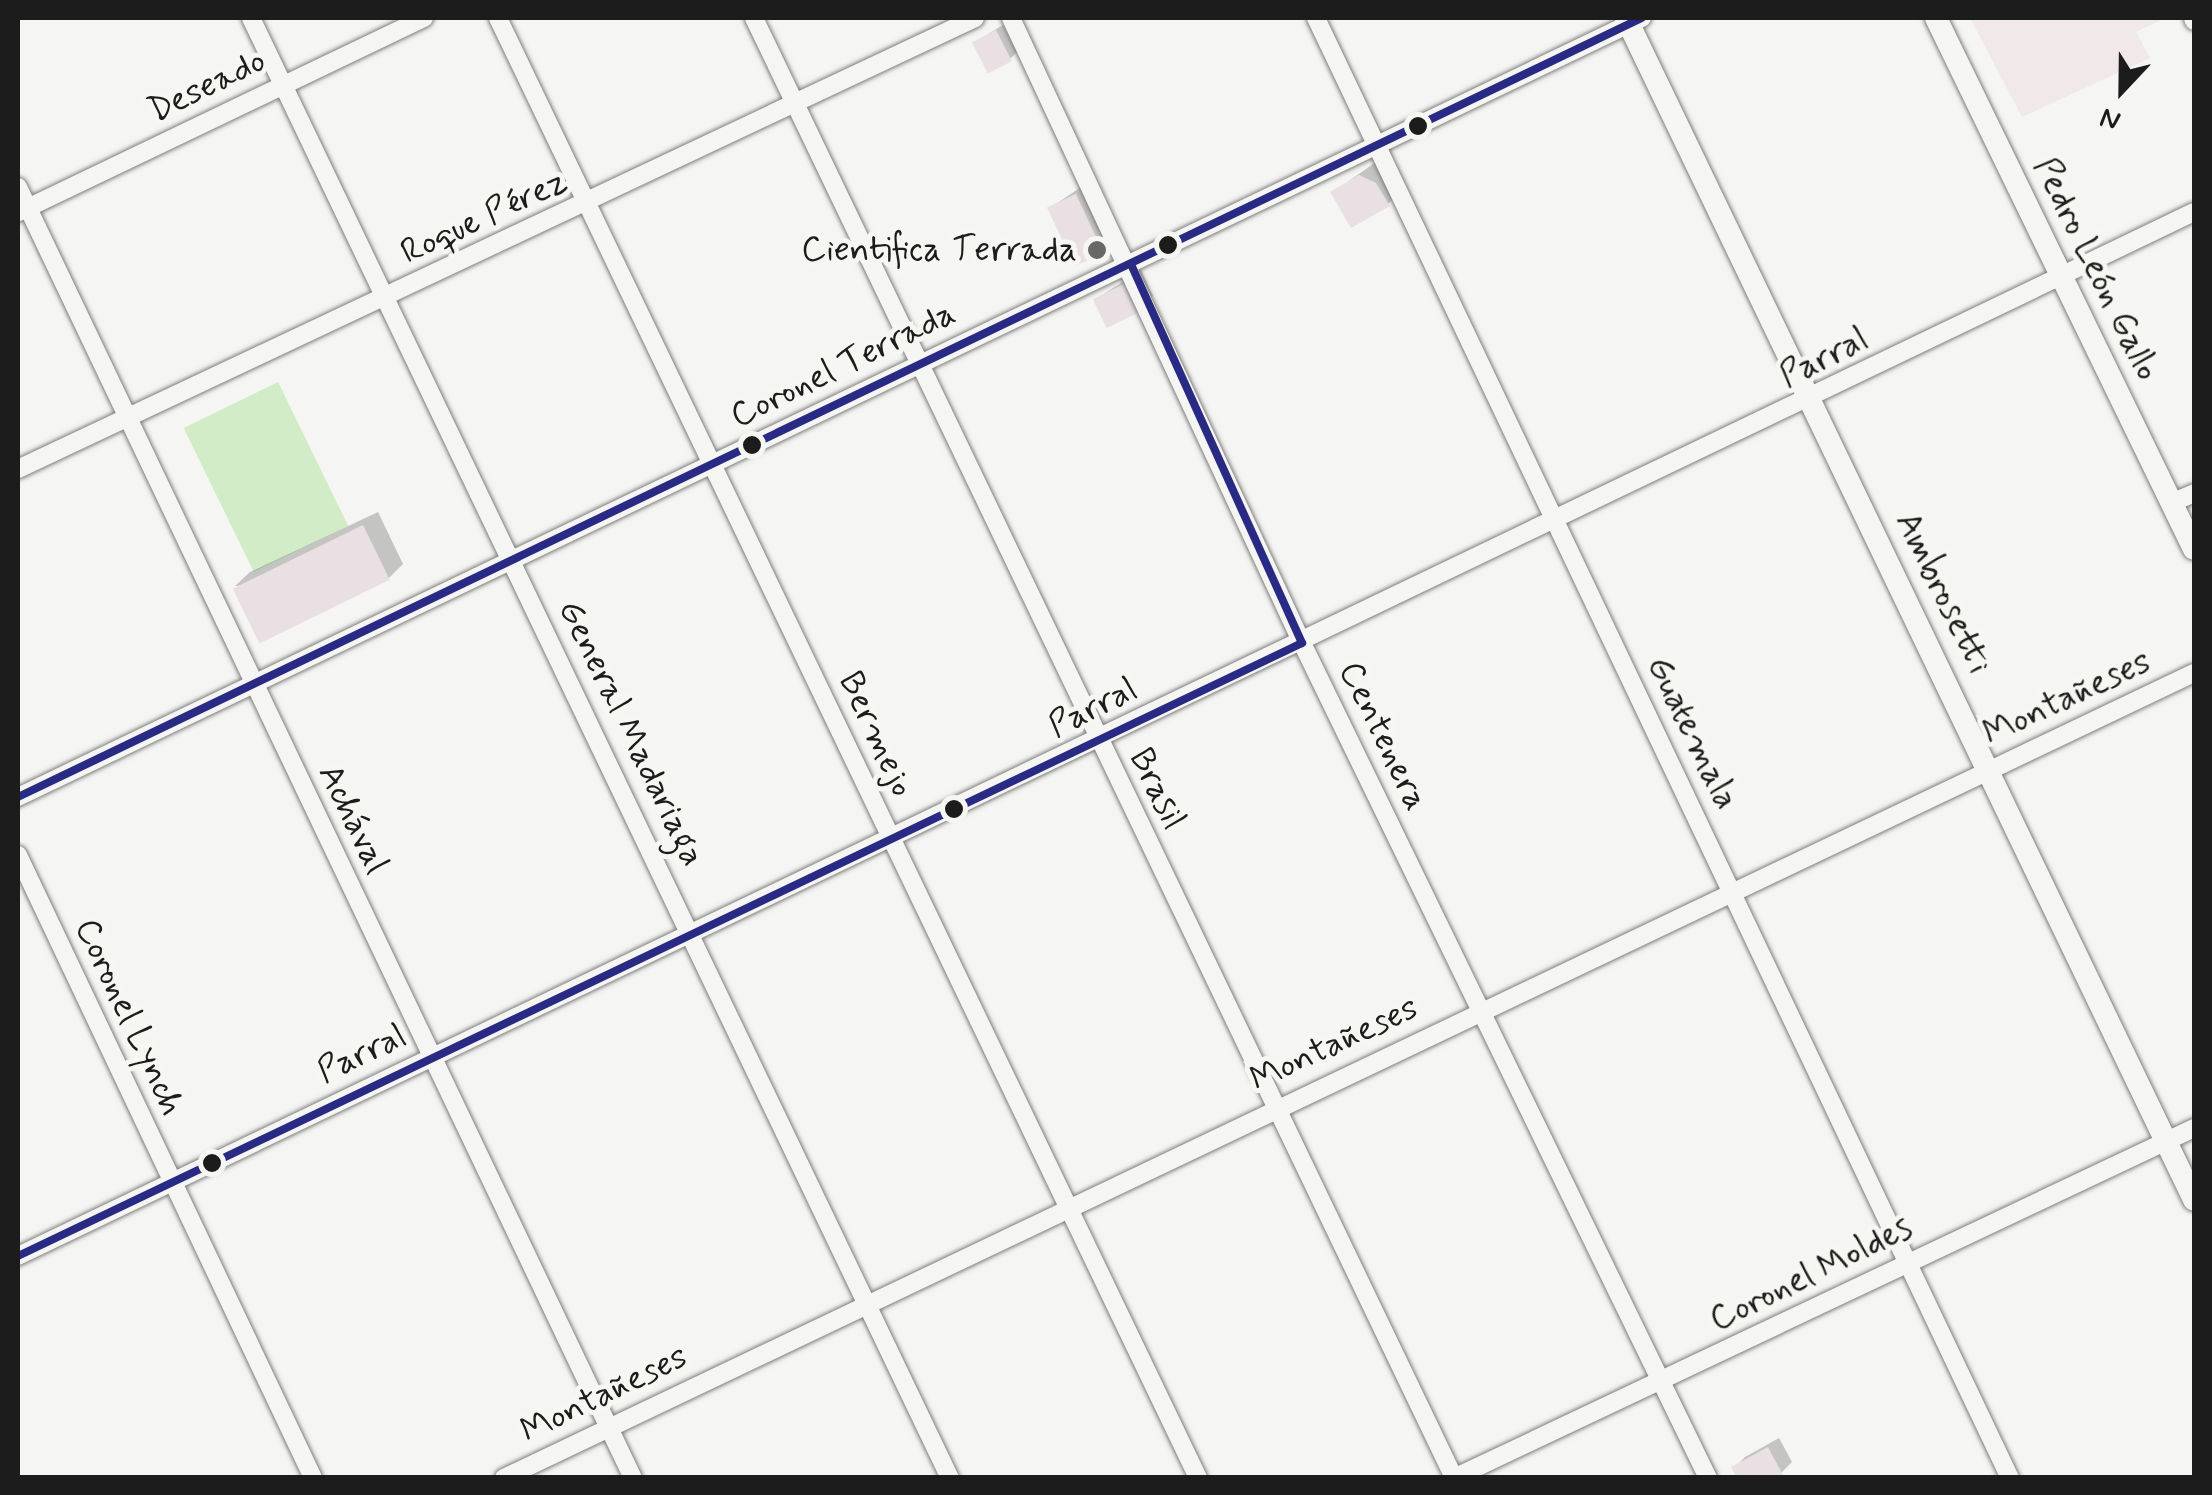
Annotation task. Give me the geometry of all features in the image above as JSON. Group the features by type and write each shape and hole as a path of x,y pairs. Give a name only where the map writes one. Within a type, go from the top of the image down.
{"street":[{"name":"General Madariaga","path":"252,18 950,1478"},
{"name":"Deseado","path":"23,210 424,18"},
{"name":"Bermejo","path":"498,18 1198,1478"},
{"name":"Brasil","path":"754,18 916,364 1454,1478"},
{"name":"Roque Pérez","path":"18,469 588,204 975,18"},
{"name":"Centenera","path":"1011,18 1131,264 1302,643 1708,1478"},
{"name":"Guatemala","path":"1316,18 2010,1478"},
{"name":"Pedro León Gallo","path":"1936,18 2194,550"},
{"name":"Coronel Terrada","path":"18,797 1633,20"},
{"name":"Ambrosetti","path":"1633,20 1810,402 2194,1200"},
{"name":"Achával","path":"18,187 23,210 128,417 633,1478"},
{"name":"Parral","path":"18,1256 1810,402 2194,212"},
{"path":"2171,503 2194,493"},
{"name":"Montañeses","path":"504,1478 1732,889 2194,673"},
{"name":"Coronel Lynch","path":"18,854 170,1183 313,1478"},
{"name":"Coronel Moldes","path":"1454,1478 2194,1128"}],"shaded area":[{"path":"1970,18 2165,18 2136,32 2150,58 2022,117"}],"green space":[{"path":"278,382 348,526 254,572 184,428"}],"building":[{"path":"996,30 1012,61 988,73 972,42"},
{"path":"1359,175 1376,183 1390,206 1351,228 1330,192"},
{"path":"1076,194 1103,253 1074,266 1047,208"},
{"path":"1126,283 1140,312 1107,328 1093,299"},
{"path":"363,525 390,580 259,643 233,589"},
{"path":"1768,1447 1783,1475 1737,1478 1731,1467"}],"transit line":[{"path":"18,797 1642,18"},
{"path":"18,1256 1302,643 1131,264"}],"place":[{"name":"Cientifica Terrada","path":"1097,250"}]}
